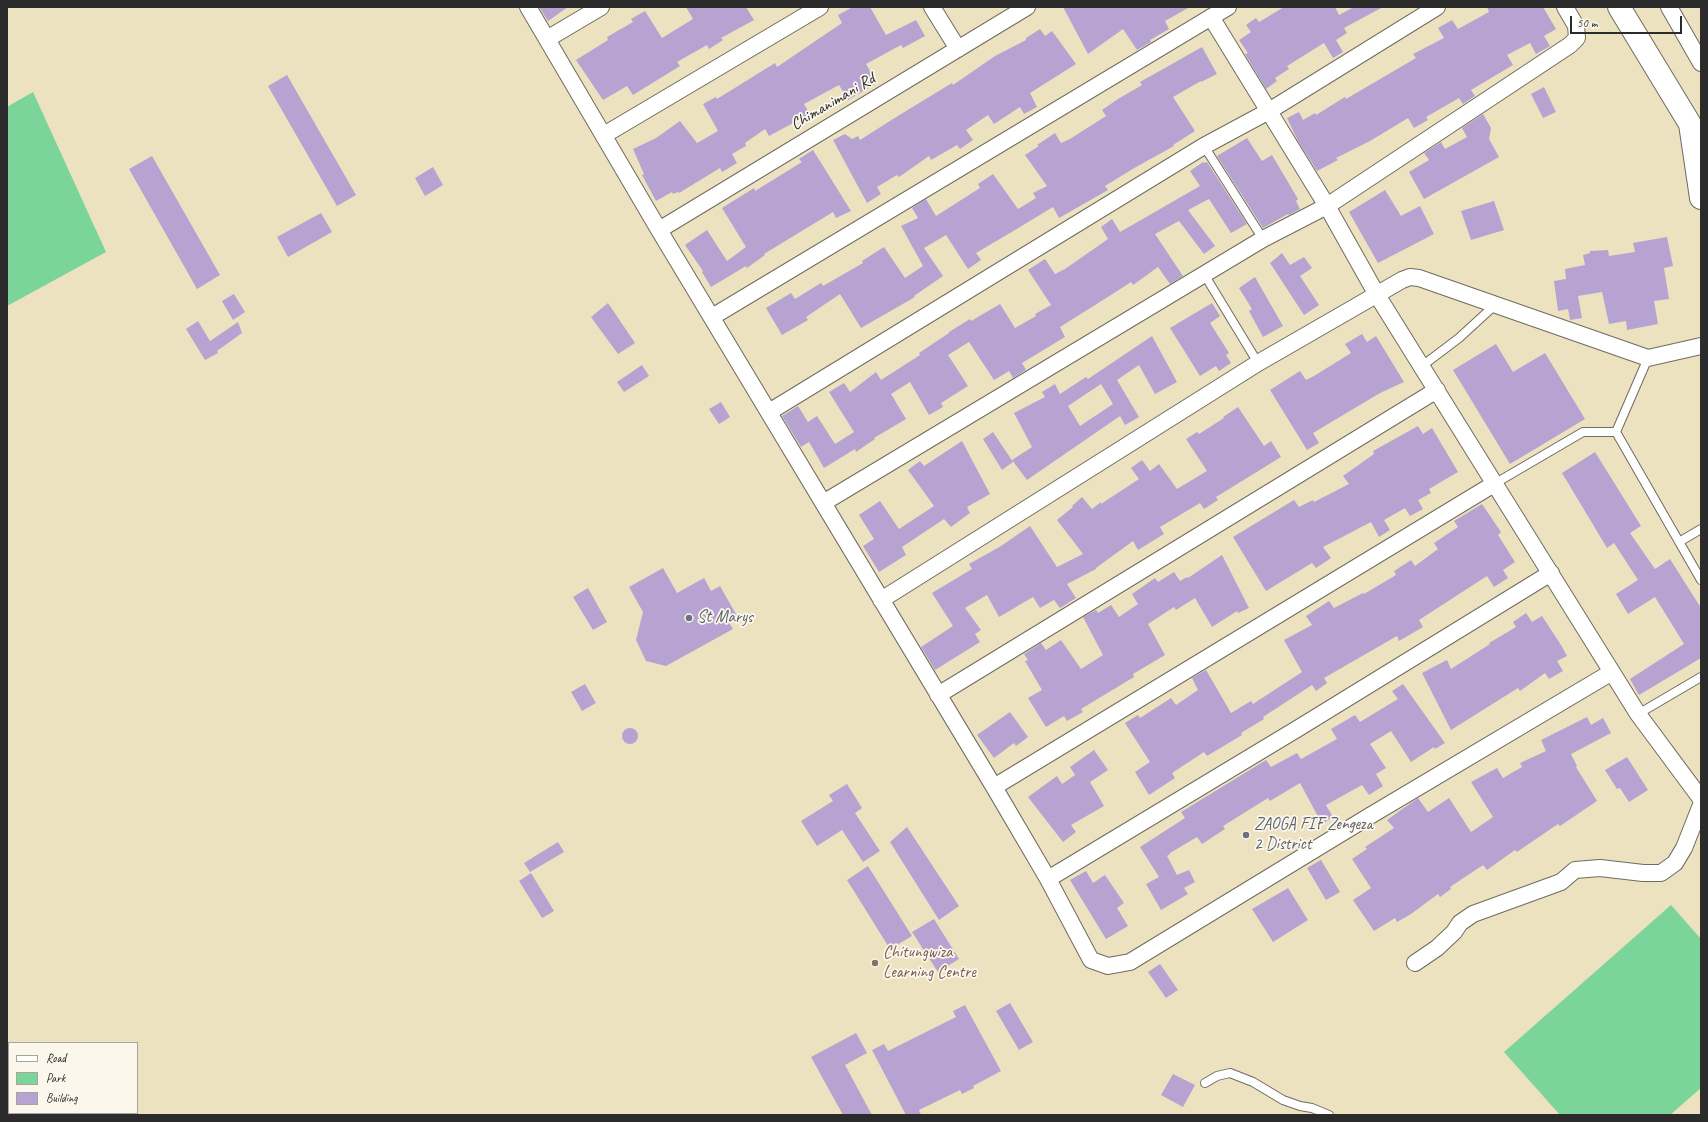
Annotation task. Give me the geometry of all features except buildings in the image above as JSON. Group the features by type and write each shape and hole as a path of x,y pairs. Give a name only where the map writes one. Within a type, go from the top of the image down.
{"street":[{"path":"528,7 659,230 994,787 1048,879 1092,960 1108,966 1130,962 1368,817 1612,672"},
{"path":"547,39 601,7"},
{"path":"604,135 820,7"},
{"path":"932,7 958,49"},
{"name":"Chimanimani Rd","path":"659,230 1027,7"},
{"path":"712,317 1228,7"},
{"path":"769,412 1204,146 1269,111 1437,7"},
{"path":"823,503 1263,239 1327,206 1577,38 1576,26 1565,7"},
{"path":"1620,7 1690,124 1700,189"},
{"path":"1669,7 1701,63"},
{"path":"1211,17 1327,206 1377,295 1638,714 1701,799"},
{"path":"881,600 1258,363 1402,280 1410,277 1419,278 1648,358 1701,346"},
{"path":"938,696 1437,390"},
{"path":"994,787 1494,484"},
{"path":"1048,879 1297,729 1551,573"},
{"path":"1415,963 1437,948 1454,932 1460,923 1472,914 1561,882 1575,870 1600,868 1643,874 1662,873 1675,863 1684,848 1701,805"}],"lane":[{"path":"1204,146 1263,239"},
{"path":"1204,274 1258,363"},
{"path":"1422,366 1459,338 1495,305"},
{"path":"1616,432 1648,358"},
{"path":"1494,484 1584,432 1616,432"},
{"path":"1616,432 1701,580"},
{"path":"1679,542 1701,529"},
{"path":"1638,714 1701,677"},
{"path":"1205,1083 1217,1076 1230,1073 1252,1082 1283,1100 1300,1106 1312,1108 1329,1115"}],"green space":[{"path":"33,92 106,252 7,306 7,107"},
{"path":"1671,905 1701,939 1701,1088 1670,1115 1560,1115 1504,1052"}],"place":[{"name":"St Marys","path":"689,618"},
{"name":"ZAOGA FIF Zengeza 2 District","path":"1246,835"},
{"name":"Chitungwiza Learning Centre","path":"875,963"}]}
